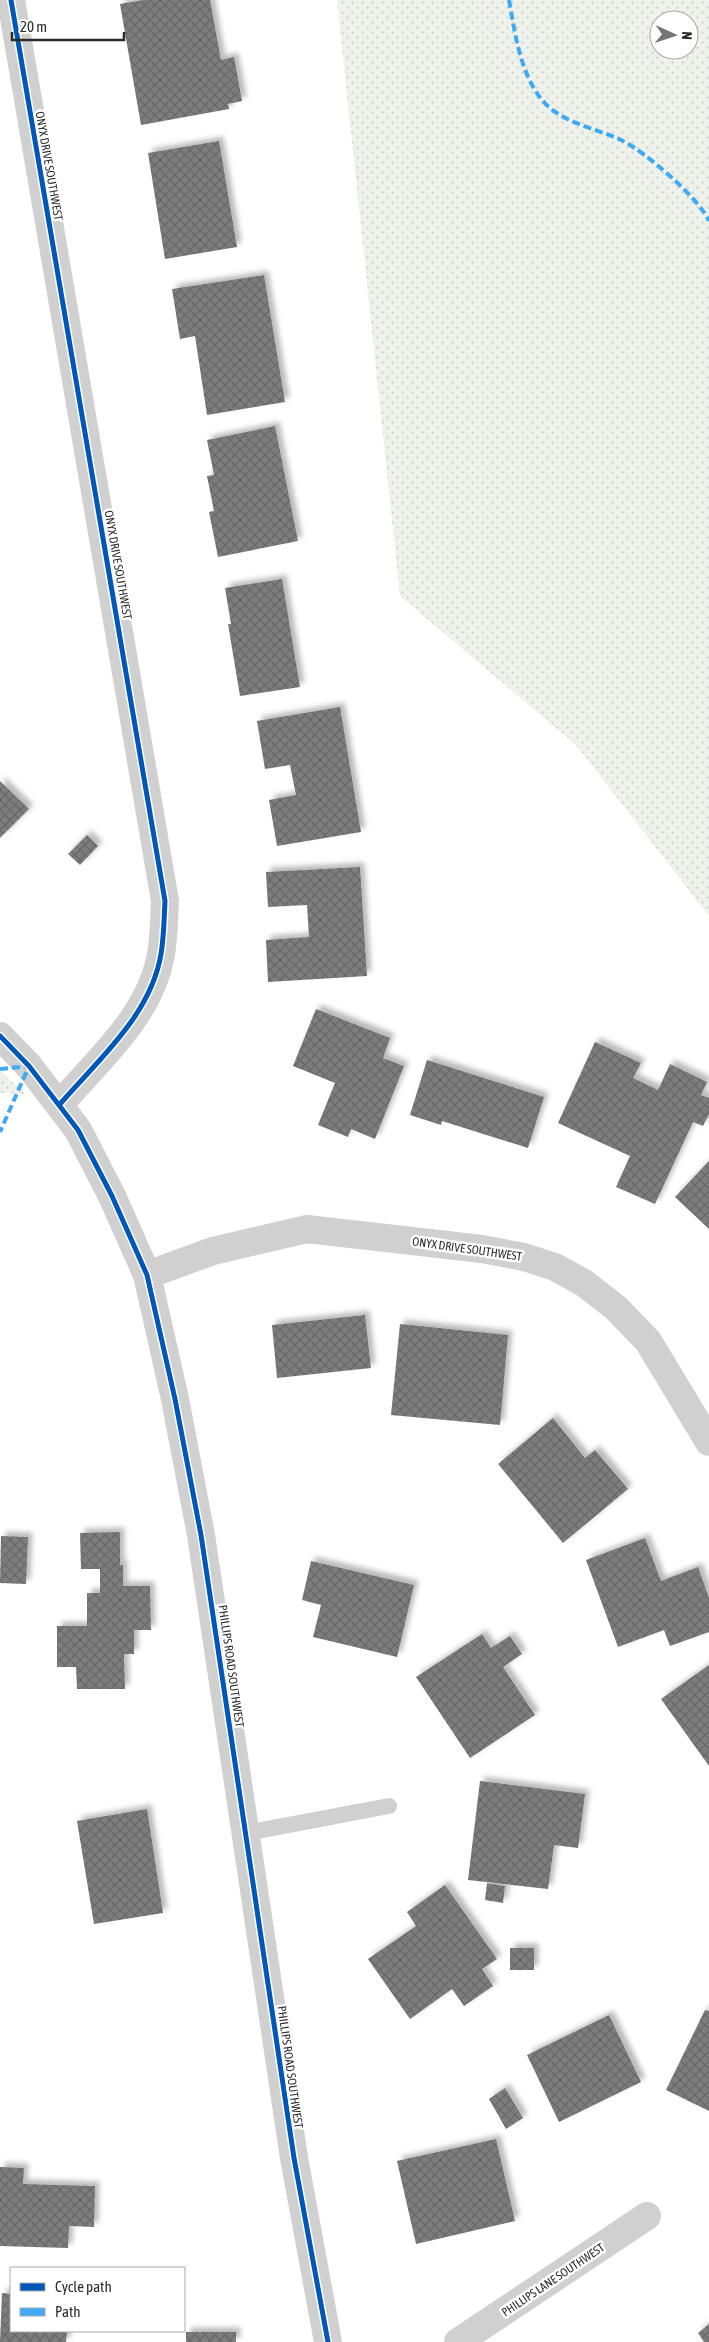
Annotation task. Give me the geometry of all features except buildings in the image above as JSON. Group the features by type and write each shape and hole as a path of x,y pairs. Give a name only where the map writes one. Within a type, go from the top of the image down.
{"street":[{"name":"ONYX DRIVE SOUTHWEST","path":"10,0 165,901 161,955 146,999 117,1040 60,1104"},
{"name":"PHILLIPS ROAD SOUTHWEST","path":"0,1036 29,1066 60,1104 78,1130 112,1196 147,1275 175,1399 201,1535 294,2158 328,2342"},
{"name":"ONYX DRIVE SOUTHWEST","path":"147,1275 213,1251 307,1229 482,1249 524,1257 555,1267 584,1283 616,1308 648,1341 709,1442"},
{"name":"PHILLIPS LANE SOUTHWEST","path":"458,2342 647,2216"}],"lane":[{"path":"246,1833 389,1806"}],"shaded area":[{"path":"337,0 709,0 709,916 576,745 400,596"},
{"path":"0,1071 26,1094 0,1093"}],"marked path":[{"path":"509,0 523,65 528,78 542,100 559,115 580,125 613,136 633,147 683,188 709,221"},
{"path":"0,1069 29,1066 0,1132"}],"cycle path":[{"path":"11,0 165,901 161,954 155,976 146,997 135,1017 121,1035 60,1104"},
{"path":"0,1036 29,1066 78,1130 112,1196 147,1275 175,1399 201,1535 294,2158 328,2342"}]}
